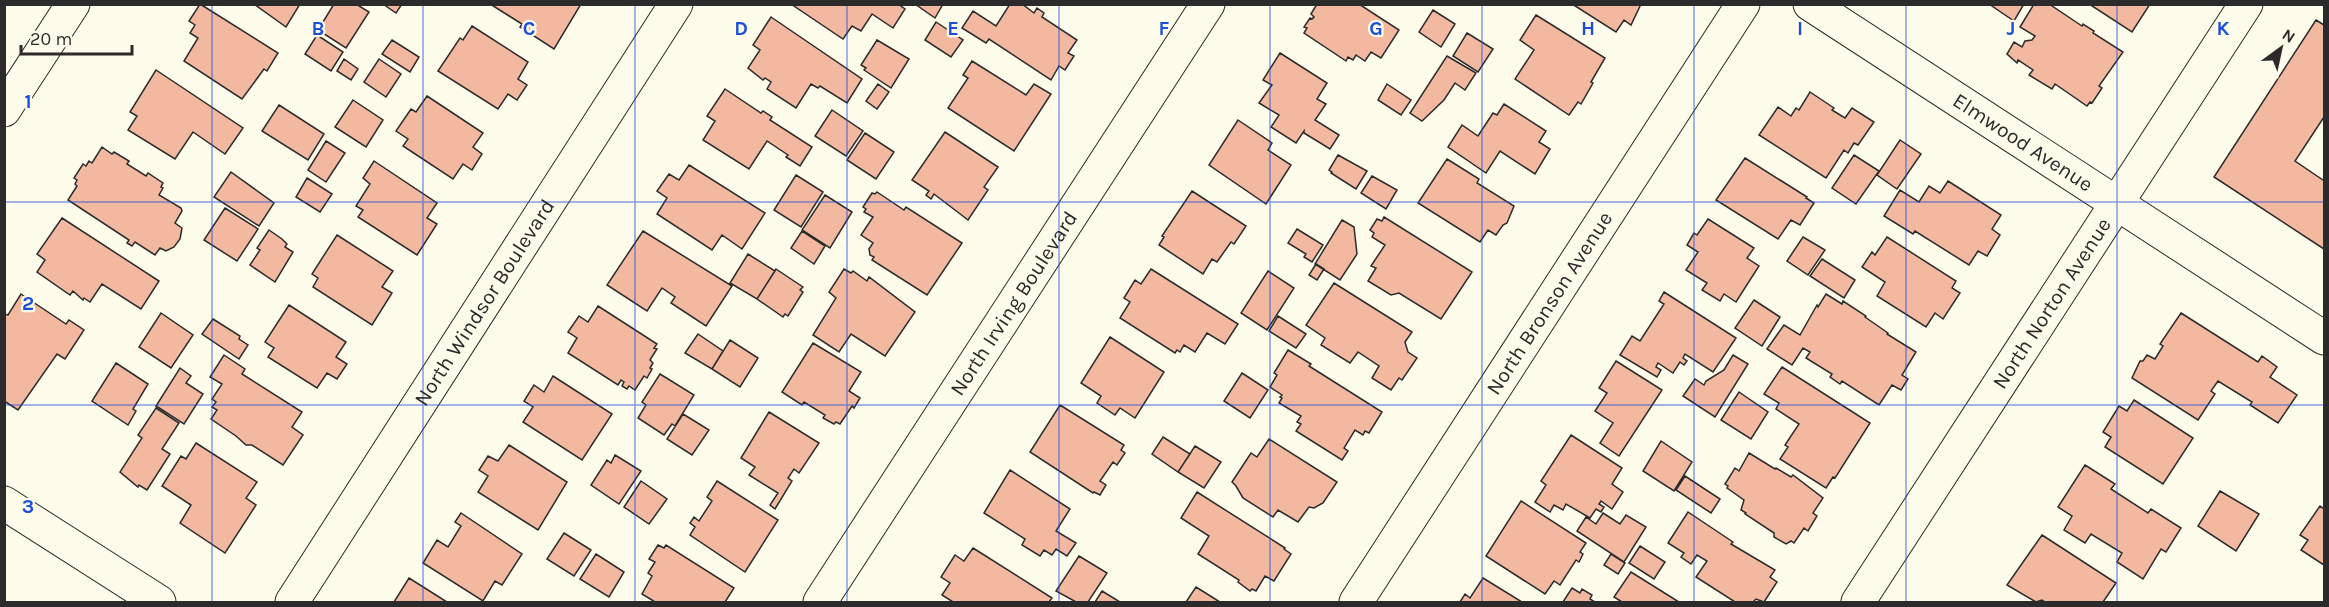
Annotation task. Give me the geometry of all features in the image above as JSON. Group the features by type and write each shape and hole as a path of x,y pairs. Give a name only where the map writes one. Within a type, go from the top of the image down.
{"street":[{"path":"4,110 73,4"},
{"name":"North Windsor Boulevard","path":"292,603 676,4"},
{"name":"North Irving Boulevard","path":"820,603 1208,4"},
{"name":"North Bronson Avenue","path":"1356,603 1743,4"},
{"name":"Elmwood Avenue","path":"1810,4 2325,338"},
{"name":"North Norton Avenue","path":"1858,603 2246,4"},
{"path":"4,503 159,603"}],"building":[{"path":"200,4 278,53 267,71 264,69 242,99 184,61 198,38 190,33 195,25 189,21"},
{"path":"254,4 300,4 286,27"},
{"path":"334,4 356,4 369,12 346,48 318,30"},
{"path":"383,4 402,4 396,13"},
{"path":"490,4 581,4 554,49 520,27 522,24"},
{"path":"791,4 898,4 905,9 893,28 872,14 861,31 852,26 843,39"},
{"path":"915,4 943,4 935,18"},
{"path":"1010,4 1022,4 1034,13 1037,8 1044,13 1042,17 1077,40 1068,53 1074,56 1065,70 1059,66 1051,80 989,39 986,43 962,28 973,11 996,26"},
{"path":"1317,4 1359,4 1399,30 1381,58 1371,52 1365,61 1356,55 1353,60 1348,57 1346,61 1304,33 1307,28 1304,27 1310,18 1314,17 1311,14"},
{"path":"1572,4 1641,4 1631,25 1624,20 1616,32"},
{"path":"1989,4 2024,4 2014,21"},
{"path":"2034,4 2049,4 2082,26 2083,24 2094,31 2093,33 2123,52 2099,86 2102,88 2092,103 2090,102 2087,106 2055,84 2052,89 2029,75 2033,70 2018,60 2017,63 2007,54 2014,42 2022,47 2025,41 2032,40 2035,36 2020,27"},
{"path":"2089,4 2150,4 2132,32"},
{"path":"1433,10 1455,24 1441,47 1419,32"},
{"path":"1536,15 1605,58 1581,104 1578,102 1569,115 1515,79 1534,50 1520,40"},
{"path":"771,17 862,79 847,103 820,86 818,88 811,84 796,108 767,89 771,82 765,78 763,80 748,68 760,50 753,45"},
{"path":"2316,20 2324,25 2324,117 2295,161 2323,180 2324,178 2324,249 2214,177"},
{"path":"936,22 963,40 951,57 925,40"},
{"path":"472,26 528,62 518,79 527,85 517,100 508,94 498,109 438,71 460,38 463,40"},
{"path":"1467,33 1493,49 1478,72 1453,56"},
{"path":"317,35 343,52 331,71 305,54"},
{"path":"392,40 419,57 410,72 382,54"},
{"path":"877,40 909,59 891,88 864,70 866,68 861,65"},
{"path":"1280,53 1327,83 1317,99 1326,104 1315,120 1339,135 1330,149 1304,131 1296,143 1271,127 1279,115 1259,103 1272,85 1263,80"},
{"path":"1447,56 1476,73 1465,90 1455,83 1444,100 1422,121 1410,113"},
{"path":"344,59 358,69 351,80 337,71"},
{"path":"379,59 401,74 386,97 364,82"},
{"path":"972,61 1026,95 1034,84 1051,94 1014,151 948,108 968,78 963,75"},
{"path":"156,70 243,128 225,154 193,132 175,159 128,130 137,116 130,112"},
{"path":"878,84 889,92 877,109 866,101"},
{"path":"1387,84 1411,100 1401,115 1378,100"},
{"path":"725,89 761,113 763,111 772,117 770,120 812,147 800,166 767,141 749,169 703,140 715,121 707,116"},
{"path":"1810,92 1845,118 1852,108 1874,122 1858,145 1854,143 1848,153 1844,150 1826,178 1759,135 1778,107 1791,116 1796,108 1799,110"},
{"path":"427,96 483,133 473,147 482,154 472,170 463,164 453,179 403,146 408,139 396,131 411,109 416,112"},
{"path":"353,100 383,120 366,147 335,127"},
{"path":"1504,104 1546,131 1539,142 1550,149 1535,174 1500,151 1486,173 1448,147 1462,125 1478,136 1493,113 1497,115"},
{"path":"279,105 324,134 308,160 262,131"},
{"path":"832,110 863,131 846,156 815,136"},
{"path":"1238,120 1272,143 1268,150 1291,165 1266,204 1209,165"},
{"path":"945,132 998,167 984,187 988,190 968,220 934,194 931,199 926,195 929,191 912,180"},
{"path":"865,133 894,152 876,179 847,160"},
{"path":"1900,140 1921,154 1897,189 1877,175"},
{"path":"326,141 345,153 326,182 308,170"},
{"path":"102,147 129,161 127,164 146,176 148,173 163,183 159,195 181,208 182,211 175,223 182,228 180,239 174,247 166,251 160,248 155,255 135,242 132,246 127,243 129,240 68,200 77,186 75,184 77,180 74,178 83,164 86,166 89,161 92,163"},
{"path":"1338,155 1367,171 1356,189 1329,170"},
{"path":"1854,155 1879,171 1856,204 1832,188"},
{"path":"1745,158 1814,203 1800,225 1791,220 1778,239 1716,200"},
{"path":"1447,159 1479,179 1477,183 1514,206 1507,223 1496,235 1488,230 1480,242 1418,203"},
{"path":"374,161 437,203 427,218 437,224 417,255 358,217 363,210 356,206 370,184 363,178"},
{"path":"689,165 765,213 742,249 722,235 712,250 657,214 667,198 657,191 669,174 679,180"},
{"path":"231,172 274,203 259,226 214,197"},
{"path":"796,175 823,192 801,227 774,210"},
{"path":"1372,176 1397,190 1386,209 1361,193"},
{"path":"307,178 332,194 320,212 296,197"},
{"path":"1948,181 2001,215 1992,229 2000,235 1987,256 1978,251 1969,265 1915,231 1913,234 1884,216 1900,190 1919,202 1929,186 1940,193"},
{"path":"1192,191 1246,226 1234,244 1231,242 1217,262 1212,259 1203,274 1159,245 1164,237 1162,236"},
{"path":"877,192 904,210 906,207 962,243 927,295 872,260 874,257 870,255 869,249 873,243 861,235 873,217 864,212 866,209 863,207 872,193"},
{"path":"825,195 852,212 830,248 802,230"},
{"path":"225,208 258,229 237,261 204,240"},
{"path":"1384,217 1472,272 1441,319 1399,293 1391,295 1368,281 1376,268 1371,266 1385,245 1372,237 1374,233 1370,230 1377,219 1382,221"},
{"path":"62,218 159,281 141,309 102,284 90,302 84,298 83,300 73,291 70,295 37,272 45,260 37,254"},
{"path":"1708,219 1754,248 1747,258 1759,266 1736,302 1724,294 1720,301 1702,290 1707,283 1686,270 1698,252 1687,245 1694,233 1697,235"},
{"path":"1342,220 1354,227 1357,254 1340,280 1315,264"},
{"path":"1297,229 1323,245 1312,262 1304,257 1306,254 1288,243"},
{"path":"269,230 282,239 287,244 285,247 293,252 275,282 250,265 260,250 257,248"},
{"path":"643,231 732,286 706,326 671,303 675,297 662,288 647,311 607,285"},
{"path":"802,231 825,246 814,264 791,248"},
{"path":"337,235 393,271 382,287 392,293 372,325 313,287 318,278 312,274"},
{"path":"1803,237 1825,250 1808,275 1787,261"},
{"path":"1887,237 1956,281 1952,288 1960,293 1943,319 1935,313 1926,327 1877,296 1885,282 1862,267 1872,252 1875,255"},
{"path":"748,254 775,271 757,299 730,283"},
{"path":"1822,259 1855,280 1844,298 1810,276"},
{"path":"1316,264 1324,269 1317,280 1309,275"},
{"path":"776,269 803,287 800,290 803,292 788,316 785,314 783,317 757,299"},
{"path":"844,269 851,273 853,271 867,281 869,277 915,312 885,356 851,334 839,352 813,335 836,298 829,292"},
{"path":"1151,269 1238,324 1225,344 1207,333 1195,352 1184,345 1180,352 1177,350 1175,353 1120,318 1130,302 1124,298 1135,280 1141,284"},
{"path":"1268,271 1294,288 1267,330 1241,313"},
{"path":"1334,283 1412,332 1405,342 1408,352 1417,358 1402,380 1399,378 1391,390 1372,378 1379,366 1358,352 1350,363 1321,345 1325,338 1306,325"},
{"path":"1664,292 1736,338 1713,372 1685,354 1683,358 1687,361 1684,365 1680,362 1673,373 1658,363 1656,367 1661,370 1657,377 1620,355 1632,336 1640,341 1664,304 1659,301"},
{"path":"21,294 66,324 69,320 84,330 65,359 57,354 18,410 4,401 4,314 8,315"},
{"path":"1826,294 1842,304 1843,301 1866,316 1887,334 1916,352 1902,375 1908,379 1901,390 1892,385 1879,405 1842,381 1840,384 1830,377 1832,374 1806,358 1810,352 1803,348 1792,365 1767,349 1784,325 1800,335"},
{"path":"1754,300 1780,317 1762,346 1735,328"},
{"path":"289,305 346,342 336,357 347,364 337,379 327,373 317,388 268,357 274,348 265,342"},
{"path":"598,306 657,344 654,348 657,349 650,360 653,363 650,368 652,369 647,378 644,376 635,390 629,386 627,389 622,386 624,382 621,380 618,385 568,353 577,338 568,332 579,316 588,322"},
{"path":"161,313 193,335 171,368 139,347"},
{"path":"2181,313 2258,362 2262,356 2277,367 2270,377 2297,395 2278,423 2250,405 2252,402 2218,381 2211,391 2215,394 2198,420 2132,378 2140,361 2143,361 2147,355 2155,359 2163,346 2160,344"},
{"path":"1278,316 1306,334 1296,348 1269,331"},
{"path":"213,319 240,336 239,339 248,345 239,359 202,334"},
{"path":"698,334 723,351 712,369 685,353"},
{"path":"1110,337 1164,372 1135,418 1120,408 1115,415 1097,403 1101,396 1081,383"},
{"path":"730,340 758,358 740,387 712,369"},
{"path":"813,343 861,372 849,391 860,398 840,424 836,422 834,424 823,418 825,415 804,402 802,405 782,392"},
{"path":"1288,350 1382,412 1369,433 1365,431 1363,435 1355,430 1344,448 1348,451 1342,460 1296,431 1301,424 1297,422 1301,416 1279,403 1282,395 1270,387 1277,375 1274,373"},
{"path":"224,355 245,369 242,374 302,412 292,427 303,435 283,465 252,445 246,445 211,419 217,410 212,407 216,402 212,399 222,384 210,377"},
{"path":"1733,355 1748,364 1715,417 1683,396 1695,379 1704,385 1706,381 1724,370"},
{"path":"1616,361 1662,390 1619,456 1600,443 1613,423 1595,411 1607,393 1599,388"},
{"path":"116,363 148,384 133,409 136,411 128,425 92,401"},
{"path":"1782,367 1870,423 1835,478 1833,477 1826,488 1780,459 1788,447 1785,445 1799,424 1776,409 1779,403 1764,394"},
{"path":"180,368 191,376 186,383 203,394 184,424 156,406"},
{"path":"1242,373 1268,390 1250,418 1224,401"},
{"path":"660,374 694,395 675,426 672,424 664,435 638,418 646,405 642,402"},
{"path":"553,376 612,414 582,460 523,422 533,407 524,401 534,385 544,392"},
{"path":"1739,392 1768,412 1751,439 1721,420"},
{"path":"2134,400 2193,438 2163,484 2105,447 2111,437 2103,432 2119,406 2127,411"},
{"path":"1060,405 1124,445 1121,450 1125,453 1117,465 1113,462 1100,481 1106,485 1100,495 1093,493 1030,452"},
{"path":"156,408 179,423 162,449 170,454 147,490 139,485 138,487 120,472 142,438 138,435"},
{"path":"769,412 819,443 799,473 794,469 788,478 792,481 775,509 770,505 778,493 749,475 755,467 741,458"},
{"path":"683,414 709,430 692,455 667,439"},
{"path":"1571,435 1622,468 1612,484 1623,492 1612,509 1601,501 1599,504 1604,507 1601,512 1596,509 1590,518 1566,504 1563,510 1554,505 1550,512 1535,502 1546,485 1541,481"},
{"path":"1163,437 1190,454 1178,472 1152,454"},
{"path":"1269,439 1337,482 1323,503 1314,508 1309,507 1298,522 1278,510 1273,517 1243,498 1232,482 1251,453 1257,457"},
{"path":"1661,441 1692,462 1674,491 1643,471"},
{"path":"196,443 257,482 246,498 256,505 225,553 180,523 191,505 162,486 181,456 186,459"},
{"path":"509,445 567,482 538,530 478,492 488,476 479,470 488,456 498,461"},
{"path":"1195,446 1221,462 1204,488 1178,472"},
{"path":"1749,453 1791,477 1793,475 1823,498 1813,513 1817,516 1808,531 1804,528 1794,543 1791,541 1786,544 1774,537 1774,533 1745,514 1741,510 1744,500 1725,484 1735,468 1739,471"},
{"path":"615,455 641,471 619,504 591,485 607,460 611,463"},
{"path":"2085,465 2115,484 2111,489 2148,513 2151,509 2181,528 2166,552 2161,549 2143,579 2117,562 2122,553 2091,534 2085,543 2064,530 2072,516 2058,507"},
{"path":"1010,470 1070,509 1056,531 1076,543 1067,556 1056,549 1052,555 1044,550 1040,556 1022,545 1025,539 984,513"},
{"path":"1685,476 1720,499 1711,513 1676,490"},
{"path":"641,481 667,499 649,524 624,507"},
{"path":"717,481 778,520 745,572 690,535 695,527 690,523 694,517 699,521 712,501 707,497"},
{"path":"2220,491 2259,514 2236,551 2198,526"},
{"path":"1197,492 1291,554 1274,581 1265,576 1256,591 1252,589 1250,591 1238,582 1239,580 1198,554 1209,536 1181,518"},
{"path":"1521,501 1586,543 1580,552 1583,554 1579,562 1576,560 1560,585 1554,581 1545,594 1486,556"},
{"path":"2320,506 2324,509 2324,565 2301,550 2308,540 2300,535"},
{"path":"1688,512 1733,542 1731,544 1775,570 1770,577 1777,582 1764,602 1756,599 1753,602 1735,602 1696,577 1707,561 1697,555 1691,564 1681,557 1684,553 1668,543"},
{"path":"461,513 522,554 502,585 495,581 483,601 423,563 437,540 448,547 461,526 455,522"},
{"path":"1603,513 1620,524 1626,515 1646,527 1624,562 1577,531 1586,517 1596,524"},
{"path":"564,533 591,550 574,576 547,559"},
{"path":"2042,535 2116,583 2103,602 2045,602 2042,600 2036,602 2007,585"},
{"path":"658,545 664,548 666,545 734,588 725,602 655,602 642,594 652,576 648,573 655,562 649,559"},
{"path":"1640,546 1665,562 1654,579 1629,563"},
{"path":"973,548 1052,598 1049,602 953,602 942,595 950,583 941,577 955,555 964,561"},
{"path":"596,554 624,572 609,597 580,579"},
{"path":"1611,554 1625,563 1618,574 1604,565"},
{"path":"1079,556 1107,573 1088,602 1076,602 1056,591"},
{"path":"1631,572 1679,602 1622,602 1614,597"},
{"path":"409,578 447,602 394,602"},
{"path":"1483,578 1522,602 1460,602 1465,594 1470,598"},
{"path":"1196,587 1220,602 1186,602"},
{"path":"1572,588 1580,593 1582,589 1592,595 1590,599 1595,602 1563,602"},
{"path":"1102,591 1120,602 1095,602"}]}
